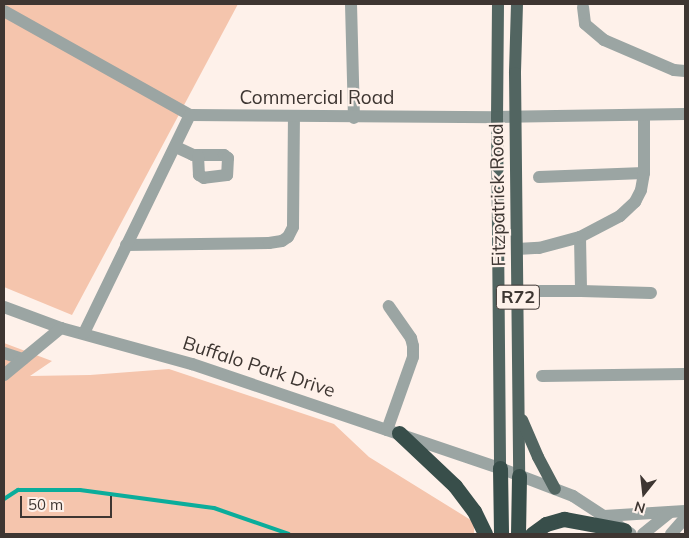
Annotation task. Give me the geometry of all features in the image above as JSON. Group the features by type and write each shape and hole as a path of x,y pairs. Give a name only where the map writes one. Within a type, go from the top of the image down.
{"highway":[{"path":"393,432 455,486 474,511 485,534"},
{"name":"R72","path":"500,468 501,534"},
{"name":"R72","path":"518,534 520,476"},
{"path":"532,534 546,524 564,519 628,532"}],"main road":[{"name":"Fitzpatrick Road","path":"498,4 500,468"},
{"name":"Fitzpatrick Road","path":"517,4 516,117 520,476"},
{"path":"520,415 555,489"}],"street":[{"path":"351,4 354,118"},
{"path":"583,7 585,24 604,40 674,70 685,70"},
{"path":"4,10 190,115 84,333"},
{"name":"Commercial Road","path":"190,115 354,118 685,114"},
{"path":"518,249 539,248 580,237 620,216 635,202 641,190 644,173 644,115"},
{"path":"126,245 269,243 282,241 288,237 293,227 294,116"},
{"path":"176,147 198,156"},
{"path":"539,176 644,173"},
{"path":"580,237 581,292"},
{"path":"540,291 651,293"},
{"path":"389,306 411,338 413,346 413,357 393,432"},
{"name":"Buffalo Park Drive","path":"4,307 61,328 192,364 500,468 573,496 628,532"},
{"path":"4,376 61,328"},
{"path":"4,354 23,359"},
{"path":"542,376 685,374"},
{"path":"604,516 685,511"},
{"path":"643,534 670,512"},
{"path":"671,534 685,518"}],"shaded area":[{"path":"4,4 238,4 72,315 4,287"},
{"path":"4,343 52,361 30,376 90,375 169,369 334,424 369,457 474,522 474,534 4,534"}],"waterway":[{"path":"4,499 18,490 80,490 214,508 289,534"}]}
